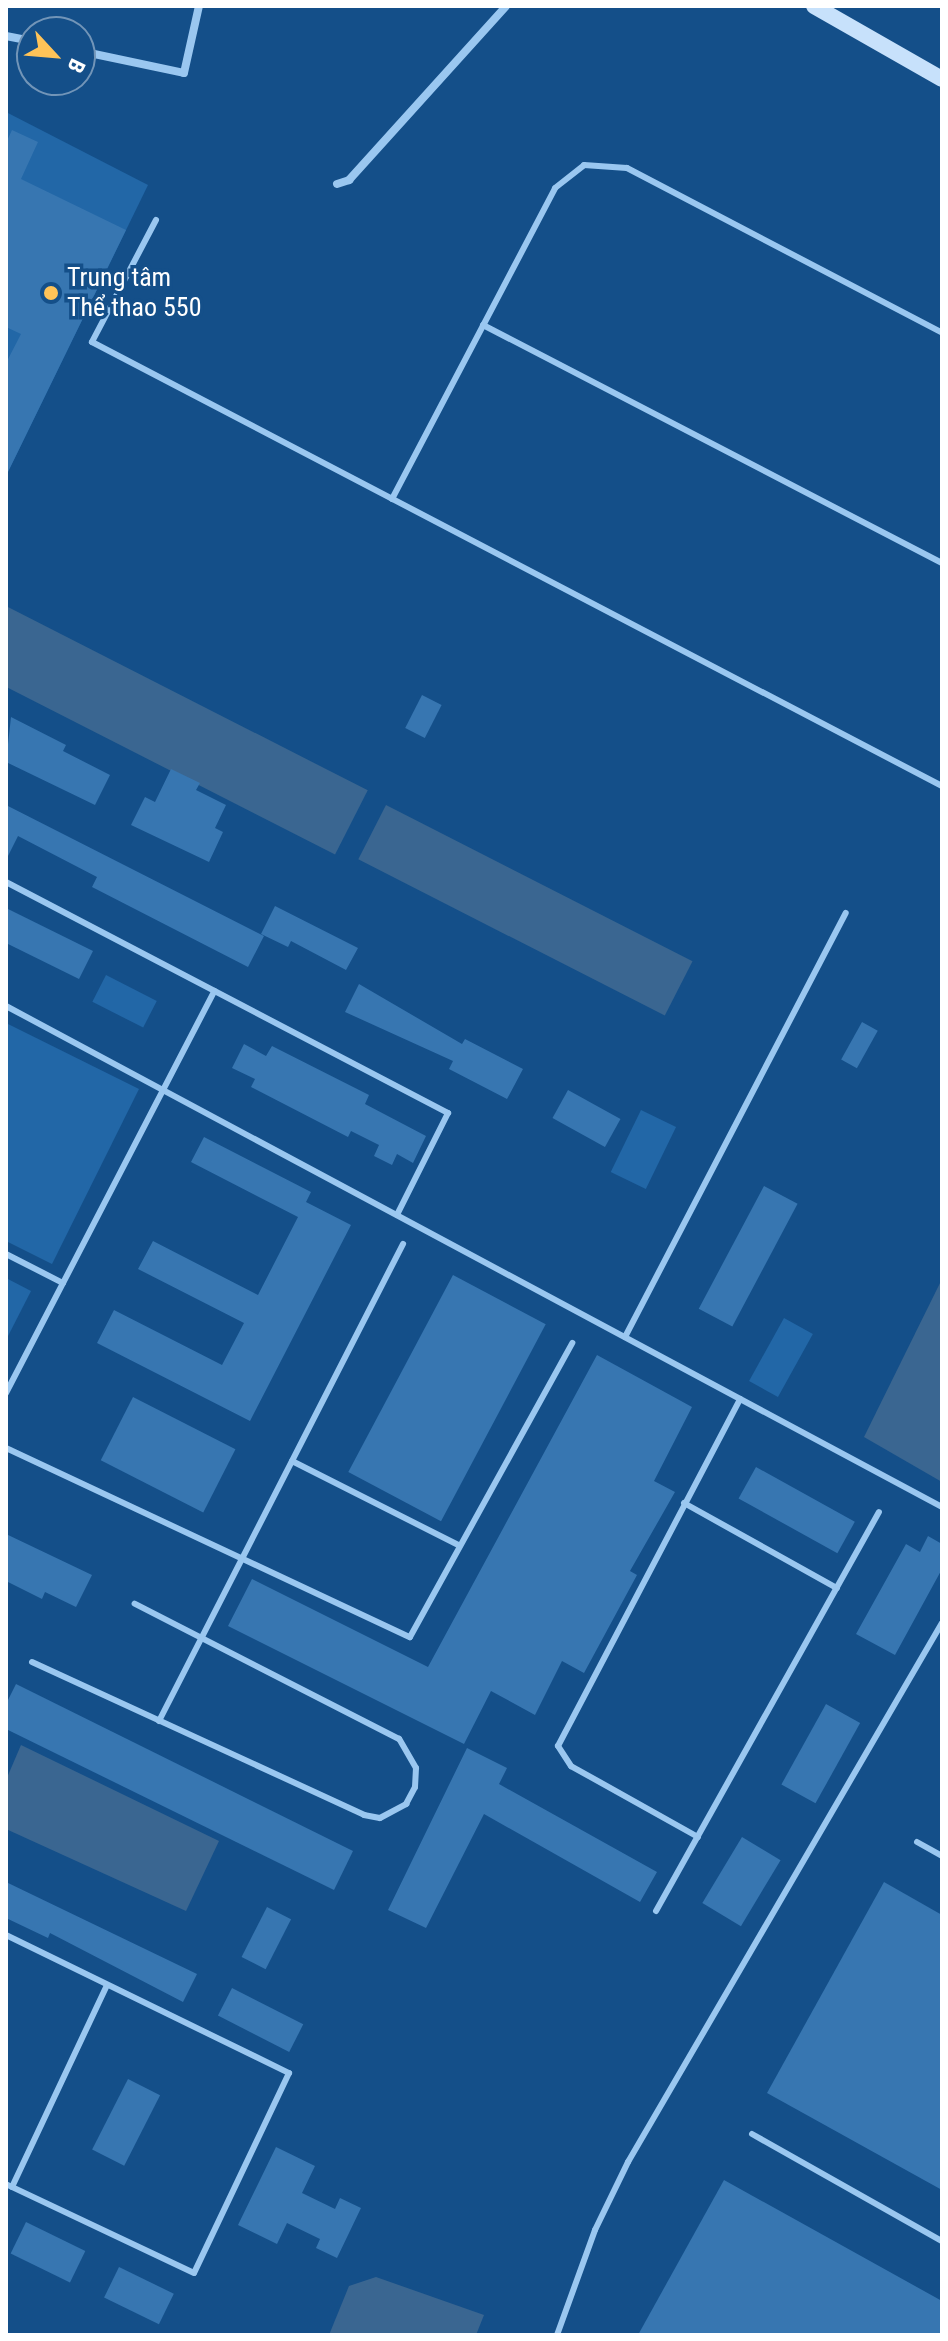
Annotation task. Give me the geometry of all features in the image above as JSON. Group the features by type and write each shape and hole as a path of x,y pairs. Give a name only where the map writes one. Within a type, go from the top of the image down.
{"main road":[{"path":"814,6 942,79"}],"street":[{"path":"96,54 184,73 199,6"},
{"path":"337,184 349,180 506,6"}],"lane":[{"path":"392,499 555,188 573,171 607,163 627,168 942,333"},
{"path":"156,220 92,342 942,786"},
{"path":"483,325 942,563"},
{"path":"6,882 448,1113 397,1215"},
{"path":"625,1337 846,913"},
{"path":"6,1393 214,991"},
{"path":"6,1006 942,1507"},
{"path":"159,1721 403,1244"},
{"path":"6,1254 63,1283"},
{"path":"6,1448 410,1637 572,1343"},
{"path":"698,1837 571,1766 558,1746 740,1399"},
{"path":"292,1461 460,1546"},
{"path":"684,1503 837,1588"},
{"path":"656,1911 879,1512"},
{"path":"32,1662 364,1815 390,1816 411,1796 415,1759 399,1739 135,1604"},
{"path":"557,2335 595,2230 628,2162 942,1623"},
{"path":"917,1842 942,1856"},
{"path":"6,1935 289,2073 194,2273 9,2185 107,1985"},
{"path":"752,2134 942,2241"}],"shaded area":[{"name":"Trung tâm Thể thao 550","path":"6,112 148,185 6,476"},
{"path":"6,606 368,790 335,854 6,687"},
{"path":"386,805 693,961 665,1016 358,859"},
{"path":"106,975 157,1001 143,1028 92,1002"},
{"path":"6,1023 139,1089 52,1264 6,1241"},
{"path":"641,1110 676,1127 646,1189 611,1172"},
{"path":"6,1278 31,1291 6,1340"},
{"path":"942,1279 942,1482 864,1437"},
{"path":"784,1318 813,1334 778,1397 749,1381"},
{"path":"21,1745 219,1841 186,1911 6,1829 6,1780"},
{"path":"376,2277 484,2315 476,2335 329,2335 349,2286"}],"building":[{"name":"Trung tâm Thể thao 550","path":"12,130 38,142 21,179 126,230 6,476 6,363 21,334 6,327 6,143"},
{"path":"422,695 442,705 425,738 405,728"},
{"path":"11,717 66,745 63,751 110,775 95,805 6,762"},
{"path":"171,769 200,783 196,790 226,805 215,828 223,832 209,862 131,825 145,797 155,802"},
{"path":"6,805 264,936 248,967 92,887 97,877 18,836 6,860"},
{"path":"275,906 358,948 346,970 291,941 288,947 261,934"},
{"path":"6,908 93,951 79,979 6,943"},
{"path":"359,984 462,1044 465,1039 523,1069 507,1099 449,1069 453,1061 345,1012"},
{"path":"862,1022 878,1031 857,1068 841,1060"},
{"path":"244,1044 266,1056 272,1046 369,1095 365,1104 426,1136 413,1163 397,1154 392,1165 374,1156 379,1145 351,1131 348,1137 251,1087 255,1079 232,1068"},
{"path":"568,1090 620,1119 605,1147 552,1118"},
{"path":"204,1137 311,1192 306,1202 351,1225 250,1421 97,1343 114,1310 222,1365 244,1323 138,1269 153,1241 258,1295 298,1217 191,1162"},
{"path":"764,1186 798,1204 732,1327 699,1309"},
{"path":"453,1275 546,1324 441,1521 348,1472"},
{"path":"597,1355 692,1407 654,1481 675,1492 630,1571 637,1575 584,1673 562,1661 535,1715 491,1691 464,1744 228,1626 252,1579 428,1667"},
{"path":"133,1397 235,1449 203,1512 101,1460"},
{"path":"756,1467 855,1522 837,1553 739,1498"},
{"path":"6,1534 92,1575 76,1607 45,1592 42,1599 6,1581"},
{"path":"928,1536 942,1544 942,1569 895,1655 856,1634 906,1544 920,1552"},
{"path":"16,1684 353,1851 334,1890 6,1729 6,1704"},
{"path":"826,1704 860,1723 816,1803 781,1784"},
{"path":"467,1748 507,1768 499,1784 657,1872 640,1902 484,1814 426,1928 388,1910"},
{"path":"742,1837 781,1860 741,1926 702,1903"},
{"path":"6,1882 197,1974 183,2002 50,1933 48,1938 6,1918"},
{"path":"884,1882 942,1915 942,2190 767,2093"},
{"path":"267,1907 291,1919 266,1969 242,1957"},
{"path":"232,1988 303,2024 289,2052 218,2016"},
{"path":"128,2079 160,2095 124,2166 92,2149"},
{"path":"276,2147 315,2166 302,2193 335,2209 340,2198 361,2208 337,2258 316,2248 320,2239 287,2223 277,2244 238,2225"},
{"path":"724,2180 942,2301 942,2335 638,2335"},
{"path":"26,2222 85,2251 70,2282 11,2253"},
{"path":"119,2267 174,2294 159,2324 104,2298"}],"place":[{"name":"Trung tâm Thể thao 550","path":"51,293"}]}
